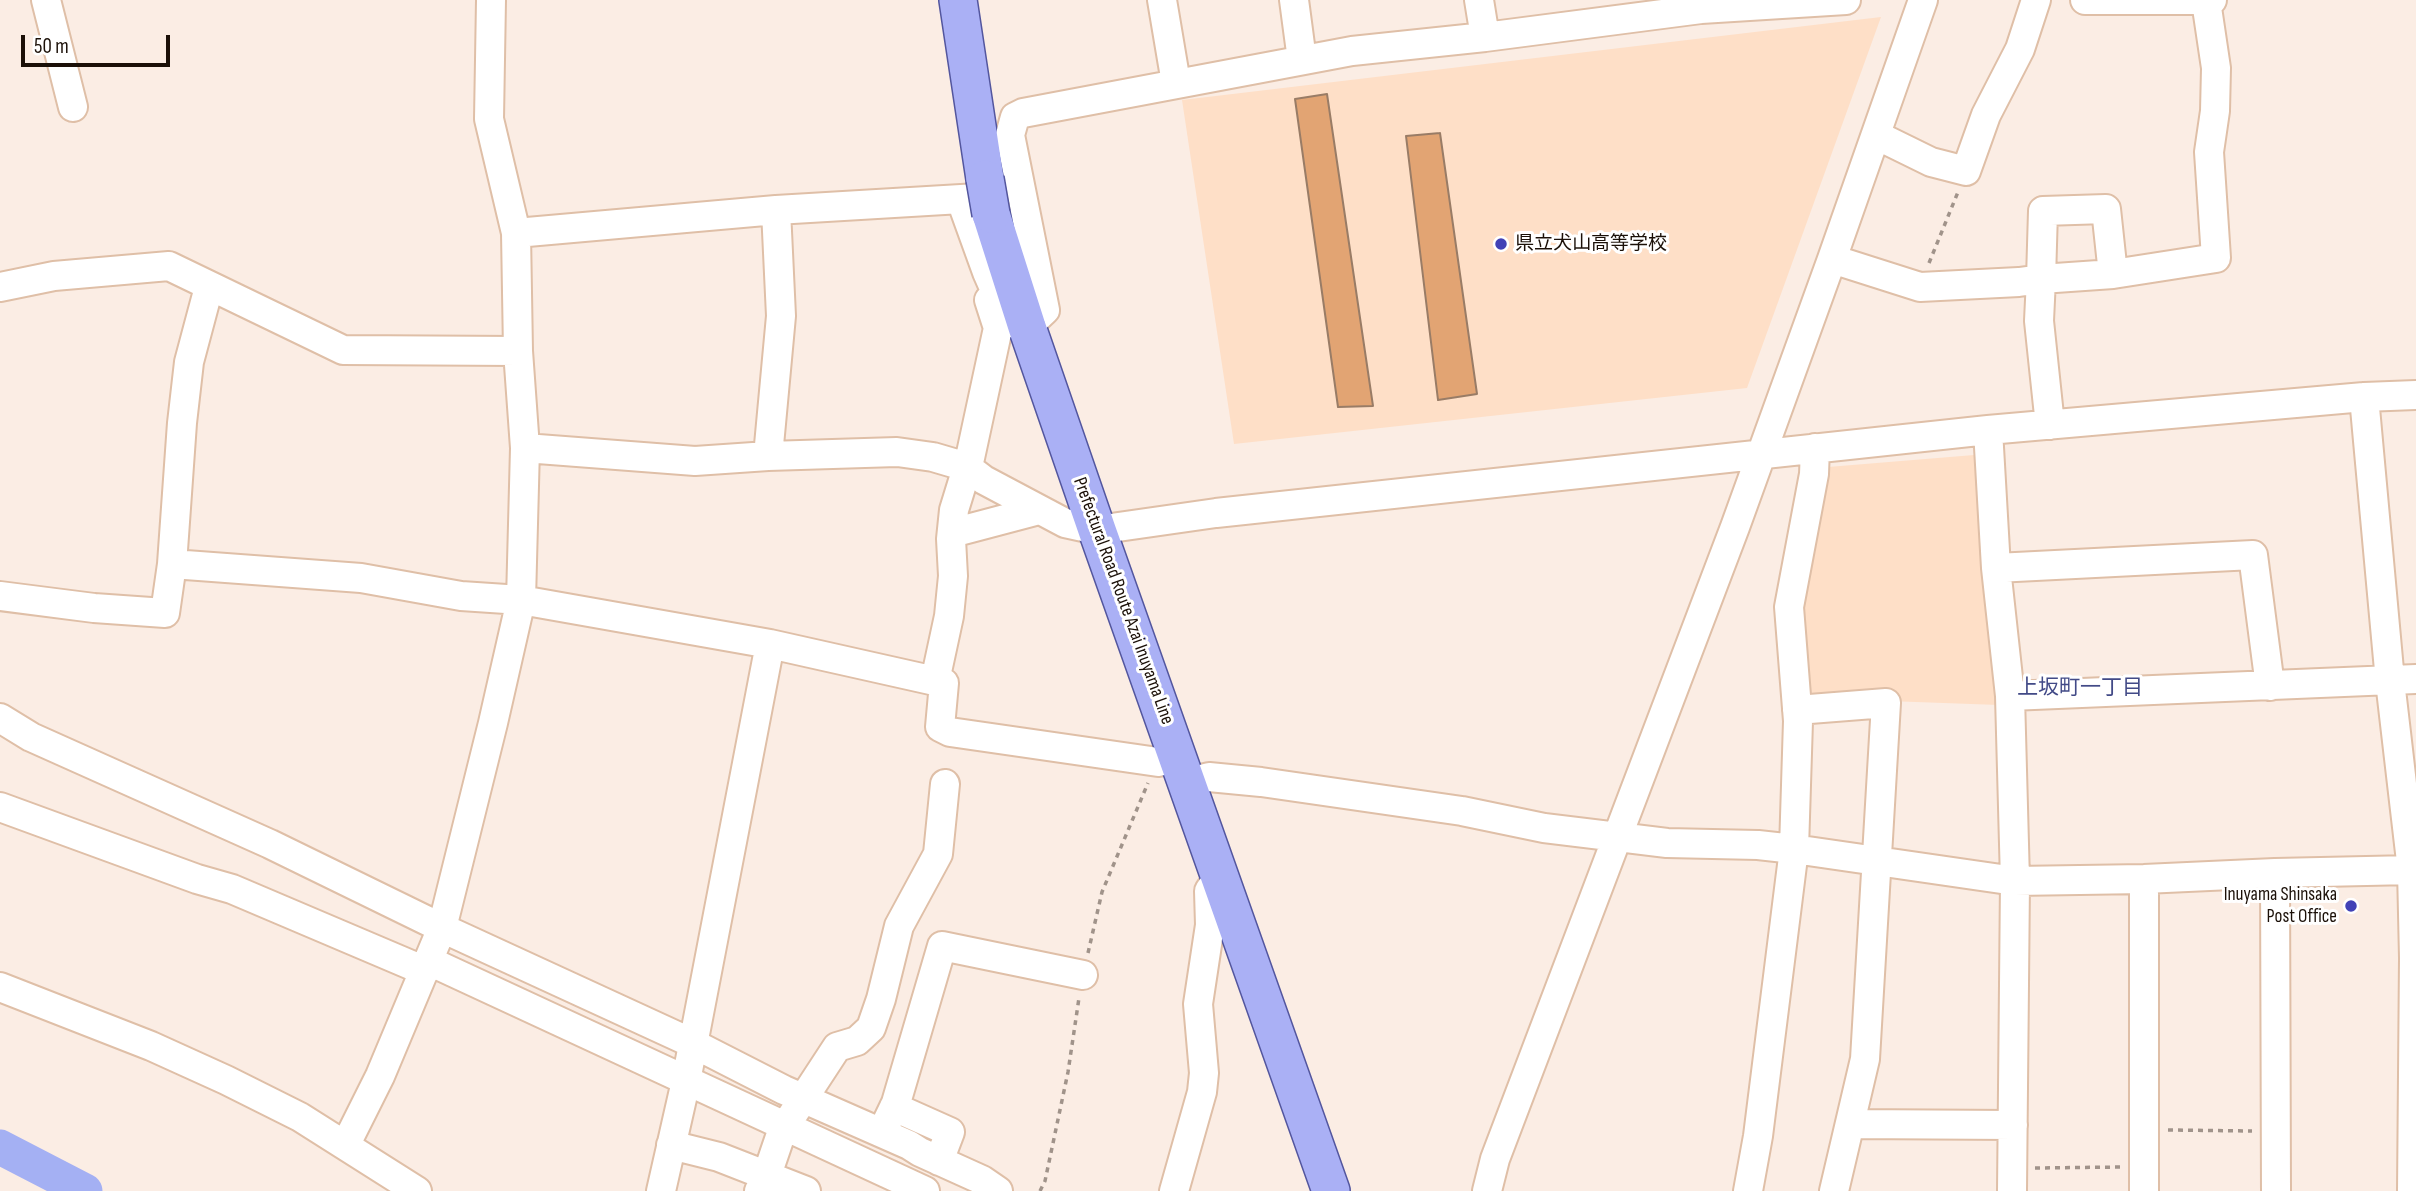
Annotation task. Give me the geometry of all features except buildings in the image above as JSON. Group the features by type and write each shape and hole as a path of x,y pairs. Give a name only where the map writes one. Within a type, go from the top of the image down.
{"main road":[{"name":"Prefectural Road Route Azai Inuyama Line","path":"958,0 992,216 1097,530 1331,1191"}],"street":[{"path":"46,0 73,107"},
{"path":"346,1144 380,1076 442,928 521,600 525,448 518,351 516,233 489,120 491,0"},
{"path":"1162,0 1176,83"},
{"path":"1294,0 1302,60"},
{"path":"1479,0 1485,37"},
{"path":"961,200 987,272 1009,322 1027,327 1045,310 1010,135 1015,117 1023,113 1352,51 1701,9 1846,0"},
{"path":"1487,1191 1495,1159 1761,454 1923,0"},
{"path":"1876,135 1931,162 1966,171 1986,115 2020,49 2036,0"},
{"path":"1832,259 1920,287 2113,274 2216,258 2209,152 2215,111 2216,68 2209,1 2100,0"},
{"path":"516,233 776,210 961,200 1021,193"},
{"path":"2050,425 2039,321 2043,211 2106,209 2113,274"},
{"path":"768,456 781,316 776,210"},
{"path":"0,287 54,276 169,266 209,288 343,350 518,351"},
{"path":"935,681 949,616 953,576 954,510 967,467 998,328 986,289 987,272"},
{"path":"0,596 94,608 164,613 172,564 182,423 190,362 209,288"},
{"path":"525,448 695,461 897,452 933,457 967,467 984,480 1065,523 1097,530 1216,513 1988,430 2364,397 2416,395"},
{"path":"2364,397 2403,680 2414,958 2412,1191"},
{"path":"1988,430 1996,568 2010,696 2015,881 2012,1180"},
{"path":"1748,1191 1758,1136 1794,849 1797,710 1789,607 1815,474 1815,448"},
{"path":"952,533 1039,509"},
{"path":"1996,568 2253,555 2270,686"},
{"path":"172,564 361,578 461,596 521,600 770,644 944,682 940,727 950,732 1158,762 1209,777 1261,782 1618,837 1667,843 1758,845 2015,881 2144,880 2275,873 2412,870"},
{"path":"661,1191 686,1081 770,644"},
{"path":"2010,696 2403,680"},
{"path":"1797,710 1886,703 1865,1059 1834,1191"},
{"path":"0,718 31,737 195,809 803,1098 882,1132 982,1180 998,1191"},
{"path":"763,1183 786,1125 837,1047 857,1041 871,1028 899,926 938,854 945,784"},
{"path":"0,807 197,879 232,889 427,966 786,1125 925,1191"},
{"path":"2275,873 2276,1191"},
{"path":"2144,880 2144,1179"},
{"path":"1174,1191 1202,1091 1204,1073 1198,1004 1210,925 1209,891 1224,884"},
{"path":"882,1132 894,1107 943,946 1083,975"},
{"path":"0,987 151,1046 226,1080 346,1144 417,1191"},
{"path":"894,1107 950,1132 939,1161"},
{"path":"1851,1124 2013,1125"},
{"path":"671,1145 719,1157 763,1183 806,1191"}],"path":[{"path":"1920,287 1966,171"},
{"path":"2145,1130 2276,1130"},
{"path":"2012,1180 2144,1179"}],"shaded area":[{"name":"県立犬山高等学校","path":"1881,17 1747,388 1234,444 1182,100"},
{"path":"1974,455 1999,705 1804,698 1794,597 1828,467"}],"waterway":[{"path":"0,1147 85,1191"}],"place":[{"name":"県立犬山高等学校","path":"1501,244"},
{"name":"Inuyama Shinsaka Post Office","path":"2351,906"}],"district":[{"name":"上坂町一丁目","path":"2080,689"}]}
